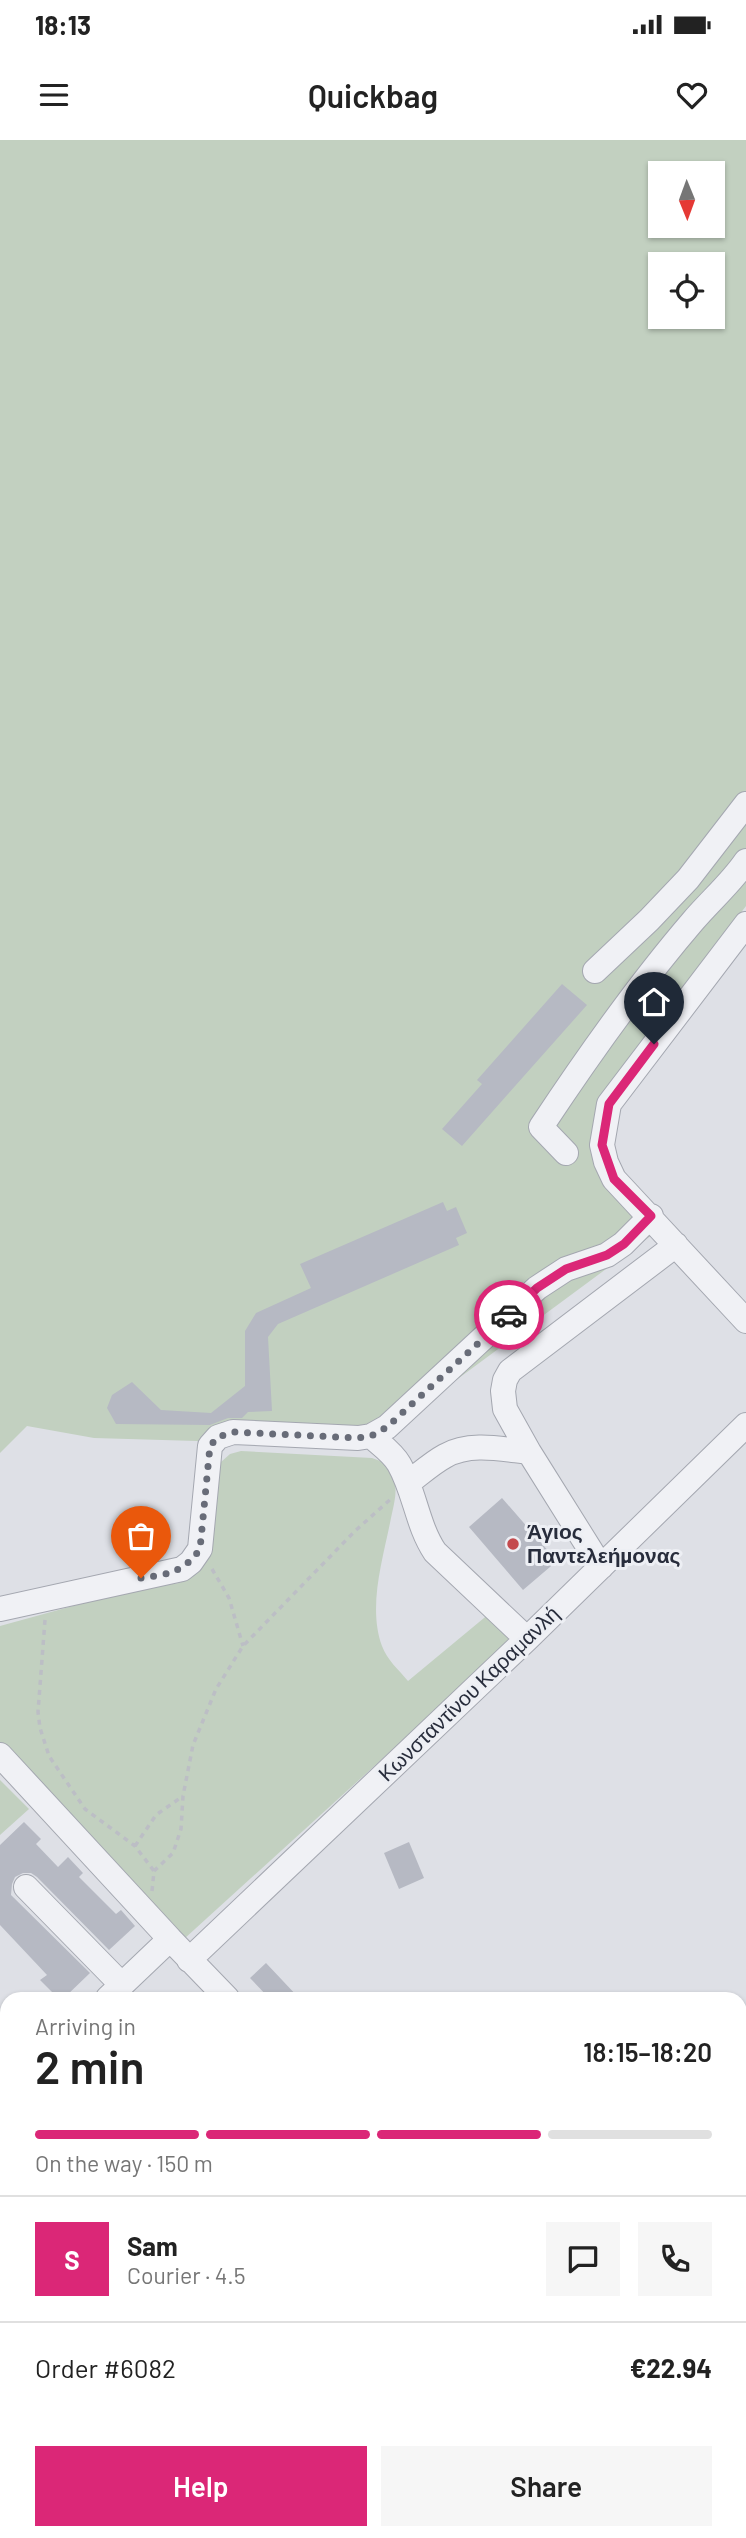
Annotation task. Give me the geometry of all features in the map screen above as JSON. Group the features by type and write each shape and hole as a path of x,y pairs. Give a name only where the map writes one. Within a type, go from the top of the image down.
{"street":[{"path":"594,971 688,879 746,804"},
{"path":"566,1153 541,1127 627,1005 693,921 737,874 746,860"},
{"path":"746,924 609,1104 602,1145 614,1179 746,1321"},
{"path":"0,1609 182,1569 200,1549 210,1446 218,1437 233,1432 358,1438 371,1436 387,1427 537,1288 566,1269 607,1255 624,1244 651,1216"},
{"path":"601,1567 528,1452 505,1409 505,1380 510,1371 677,1245"},
{"name":"Κωνσταντίνου Καραμανλή","path":"189,1960 527,1639 746,1425"},
{"path":"371,1436 397,1461 408,1483 424,1536 435,1552 527,1639"},
{"path":"408,1483 444,1457 463,1449 528,1452"},
{"path":"0,1755 221,1992"},
{"path":"26,1886 114,1992"},
{"path":"118,1992 170,1940"}],"path":[{"path":"149,1917 154,1871 173,1853 181,1829 183,1796 193,1745 216,1689 243,1646 355,1531 408,1483"},
{"path":"200,1549 229,1598 243,1646"},
{"path":"48,1597 38,1712 49,1756 85,1809 135,1846 154,1871"},
{"path":"135,1846 156,1815 183,1796"}],"green space":[{"path":"0,140 746,140 746,906 619,1073 591,1145 652,1235 367,1446 94,1438 27,1426 0,1453"},
{"path":"241,1451 372,1458 391,1465 395,1494 380,1569 376,1616 384,1651 408,1681 490,1613 513,1640 184,1939 0,1745 0,1626 131,1590 179,1583 193,1576 221,1462 230,1454"},
{"path":"0,1780 29,1809 0,1835"}],"building":[{"path":"562,984 587,1005 462,1146 442,1129 482,1084 477,1080"},
{"path":"443,1202 447,1211 456,1207 467,1233 456,1238 459,1245 278,1324 268,1337 272,1411 248,1412 242,1418 228,1418 210,1425 116,1424 107,1408 112,1395 132,1382 161,1410 211,1413 245,1386 245,1331 256,1313 311,1288 300,1264"},
{"name":"Άγιος Παντελεήμονας","path":"502,1498 557,1561 523,1590 469,1527"},
{"path":"24,1822 41,1839 36,1844 58,1867 68,1857 83,1873 79,1877 116,1914 121,1910 135,1926 109,1950 37,1877 31,1873 23,1873 15,1877 11,1895 90,1973 70,1992 52,1992 40,1980 47,1975 0,1925 0,1845"},
{"path":"409,1842 424,1878 399,1889 384,1853"},
{"path":"266,1963 293,1992 263,1992 250,1978"}],"way so far":[{"path":"141,1578 182,1569 200,1549 210,1446 218,1437 233,1432 358,1438 371,1436 387,1427 509,1315"}],"place":[{"name":"Άγιος Παντελεήμονας","path":"513,1544"}],"route":[{"path":"509,1315 537,1288 566,1269 607,1255 624,1244 651,1216 614,1179 602,1145 609,1104 654,1044"}]}
